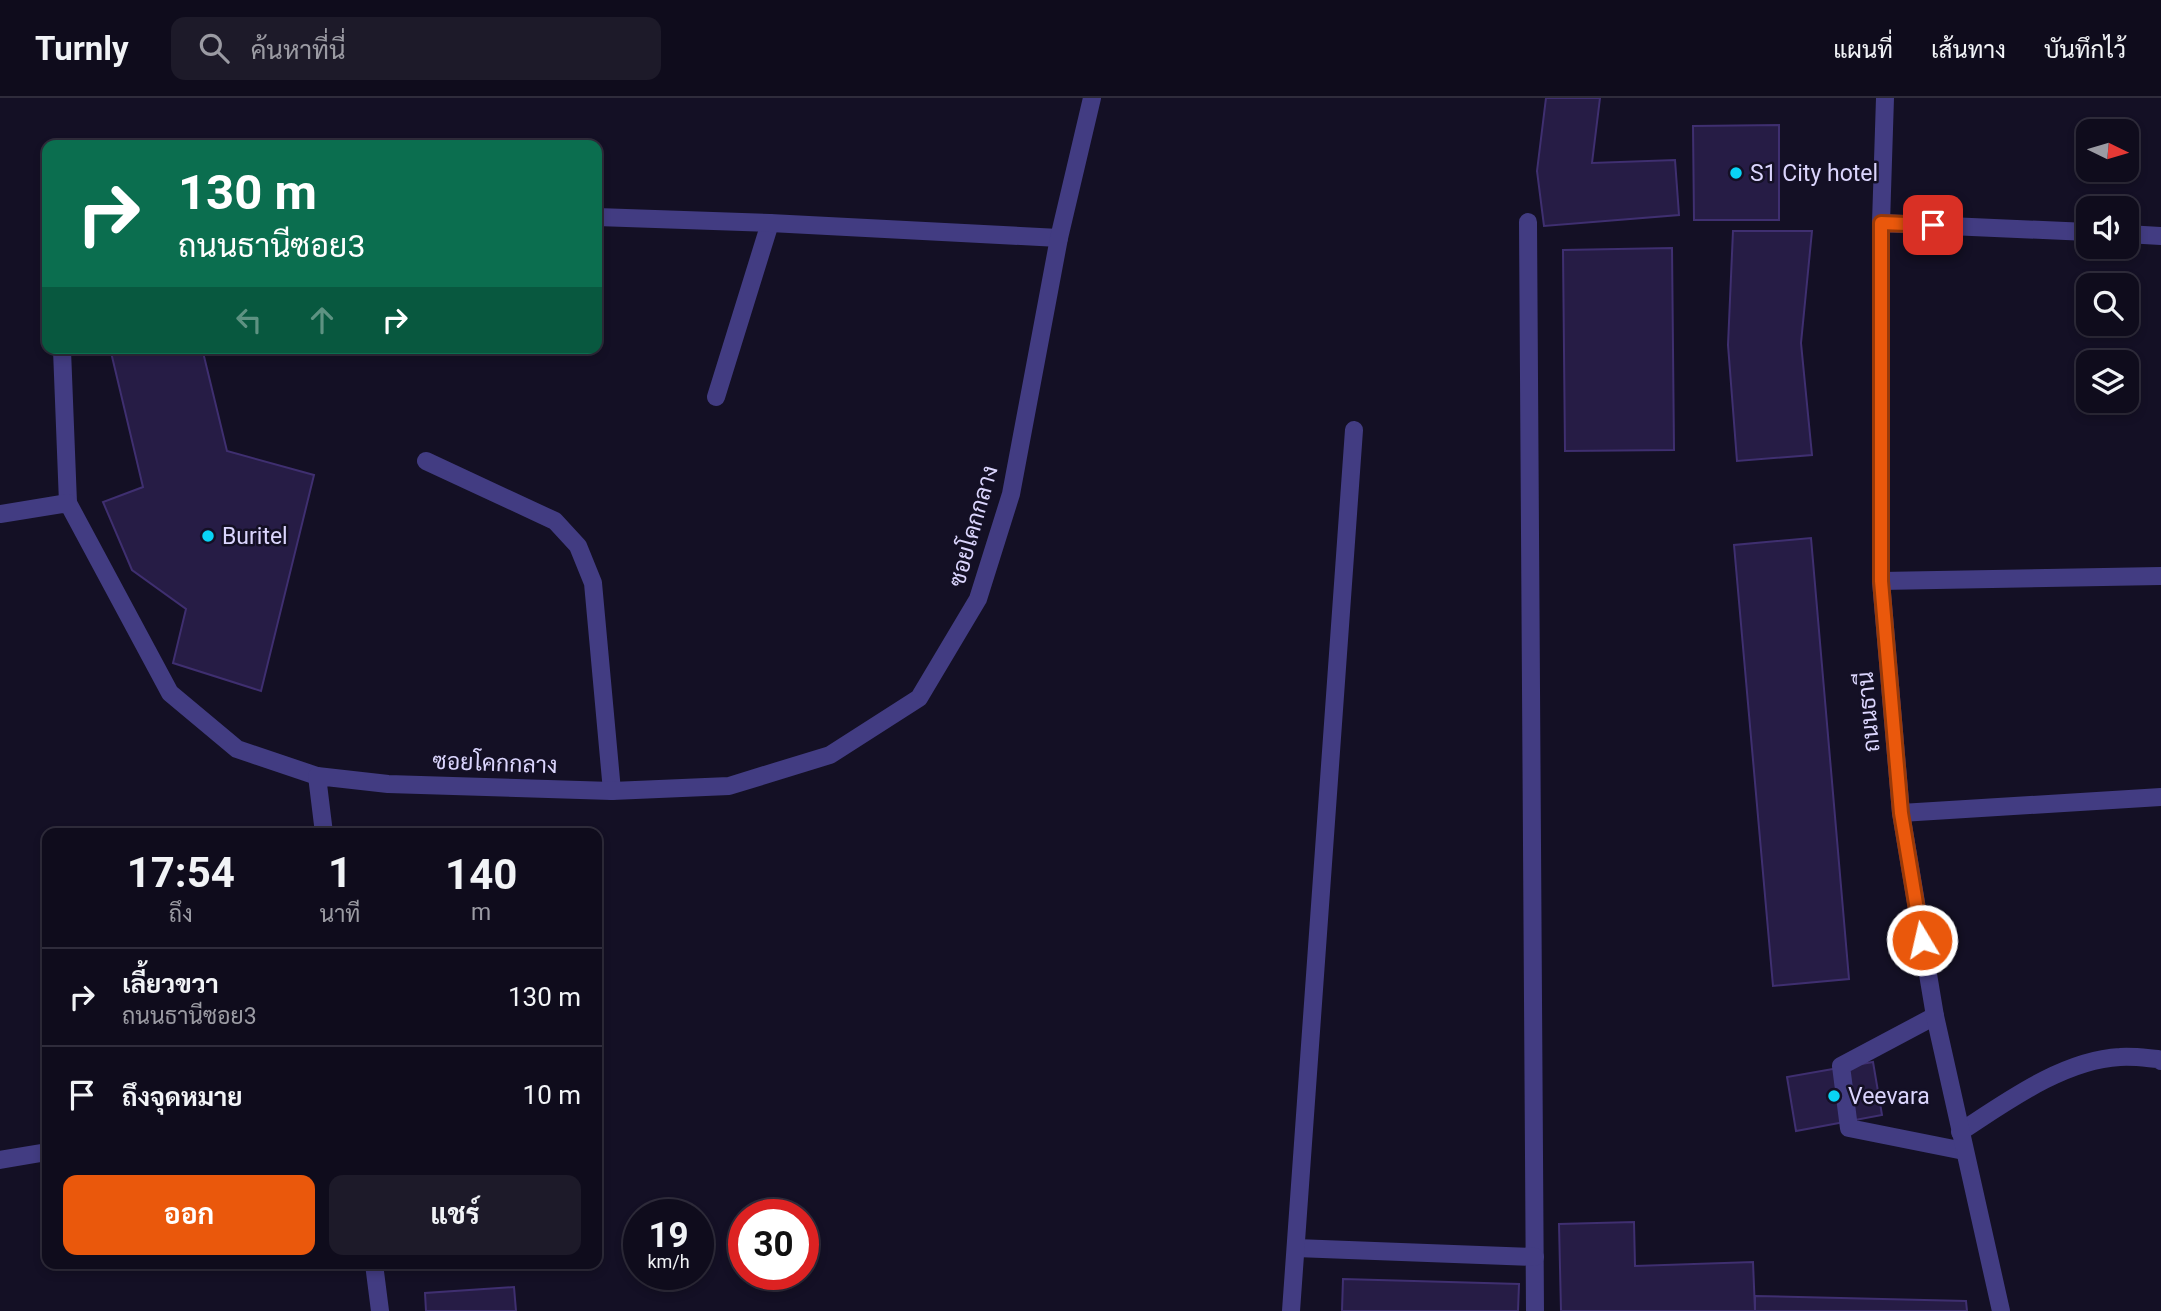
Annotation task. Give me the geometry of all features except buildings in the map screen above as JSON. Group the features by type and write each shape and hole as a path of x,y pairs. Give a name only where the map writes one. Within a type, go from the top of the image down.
{"street":[{"name":"ซอยโคกกลาง","path":"68,503 170,693 237,749 317,776 388,784 612,791 729,786 830,755 919,698 978,599 1007,507 1059,237 1092,98"},
{"name":"ถนนธานี","path":"1885,98 1881,223 1881,581 1901,813 1935,1016 2001,1311"},
{"path":"602,217 1059,237"},
{"path":"1528,222 1535,1311"},
{"path":"716,397 769,223"},
{"path":"1881,223 2076,231"},
{"path":"2139,235 2161,236"},
{"path":"0,514 68,503 62,354"},
{"path":"1291,1311 1354,430"},
{"path":"426,461 555,521 578,546 593,583 612,791"},
{"path":"1881,581 2161,576"},
{"path":"317,776 323,828"},
{"path":"1901,813 2161,797"},
{"path":"1935,1016 1841,1066 1849,1128 1964,1151"},
{"path":"1960,1132 2028,1088 2081,1065 2119,1057 2161,1061"},
{"path":"0,1160 42,1153"},
{"path":"1296,1248 1535,1257"},
{"path":"375,1269 380,1311"}],"place":[{"name":"S1 City hotel","path":"1736,173"},
{"name":"Buritel","path":"208,536"},
{"name":"Veevara","path":"1834,1096"}],"route":[{"path":"1922,940 1901,813 1881,581 1881,223 1933,225"}]}
